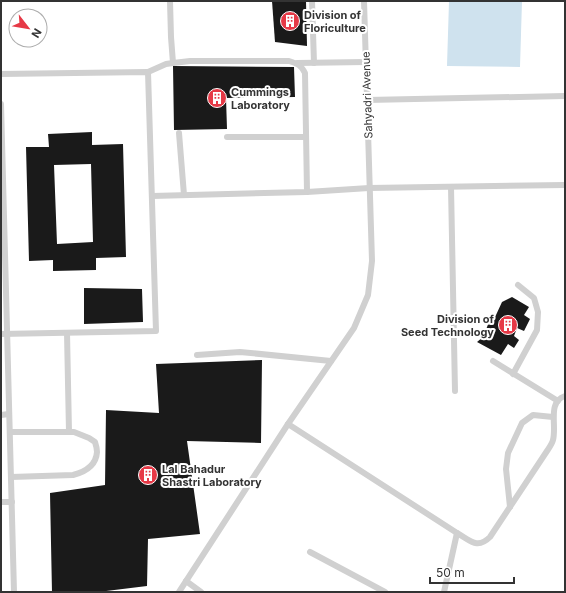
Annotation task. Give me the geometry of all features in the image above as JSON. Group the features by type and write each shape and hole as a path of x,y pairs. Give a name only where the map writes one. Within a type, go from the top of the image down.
{"lane":[{"path":"170,1 171,37 174,63"},
{"path":"312,1 314,63"},
{"name":"Sahyadri Avenue","path":"179,592 288,424 354,328 368,294 372,261 364,1"},
{"path":"1,74 148,72 166,64 190,61 289,61 296,63 366,62"},
{"path":"296,63 302,67 305,73 307,192"},
{"path":"4,334 156,331 148,72"},
{"path":"367,100 565,96"},
{"path":"1,104 4,334 10,432 14,592"},
{"path":"180,133 184,195"},
{"path":"226,137 306,137"},
{"path":"152,196 307,192 369,188 565,185"},
{"path":"451,187 455,391"},
{"path":"513,374 537,330 538,312 534,298 518,285"},
{"path":"67,332 69,432"},
{"path":"197,355 240,352 331,361"},
{"path":"493,361 558,400"},
{"path":"288,424 457,533 474,543 479,544 485,542 490,537 548,451 553,440 553,417 556,404 560,398 565,396"},
{"path":"1,415 9,414"},
{"path":"510,507 506,469 508,453 522,423 533,415 553,417"},
{"path":"10,432 74,432 95,442 97,452 94,461 88,469 81,473 73,475 11,477"},
{"path":"1,502 12,502"},
{"path":"444,592 457,533"},
{"path":"310,552 385,592"},
{"path":"186,581 201,592"}],"water":[{"path":"449,1 522,1 520,67 447,66"}],"building":[{"name":"Division of Floriculture","path":"272,1 306,1 307,46 275,42"},
{"name":"Cummings Laboratory","path":"173,66 294,67 295,97 226,98 227,129 174,130"},
{"path":"92,132 92,145 123,144 126,257 96,258 96,270 53,271 53,260 29,261 26,147 49,147 48,134","holes":["91,164 93,242 57,244 54,165"]},
{"path":"84,288 142,289 143,322 84,324"},
{"name":"Division of Seed Technology","path":"512,297 529,307 524,315 530,319 524,331 517,328 514,336 519,340 514,348 508,344 501,355 477,342 483,337 489,322 496,315 502,302"},
{"name":"Lal Bahadur Shastri Laboratory","path":"262,360 261,443 187,441 200,534 148,539 147,586 98,592 52,592 50,493 105,485 106,410 159,413 156,364"}],"place":[{"name":"Division of Floriculture","path":"290,21"},
{"name":"Cummings Laboratory","path":"217,98"},
{"name":"Division of Seed Technology","path":"508,325"},
{"name":"Lal Bahadur Shastri Laboratory","path":"148,475"}]}
